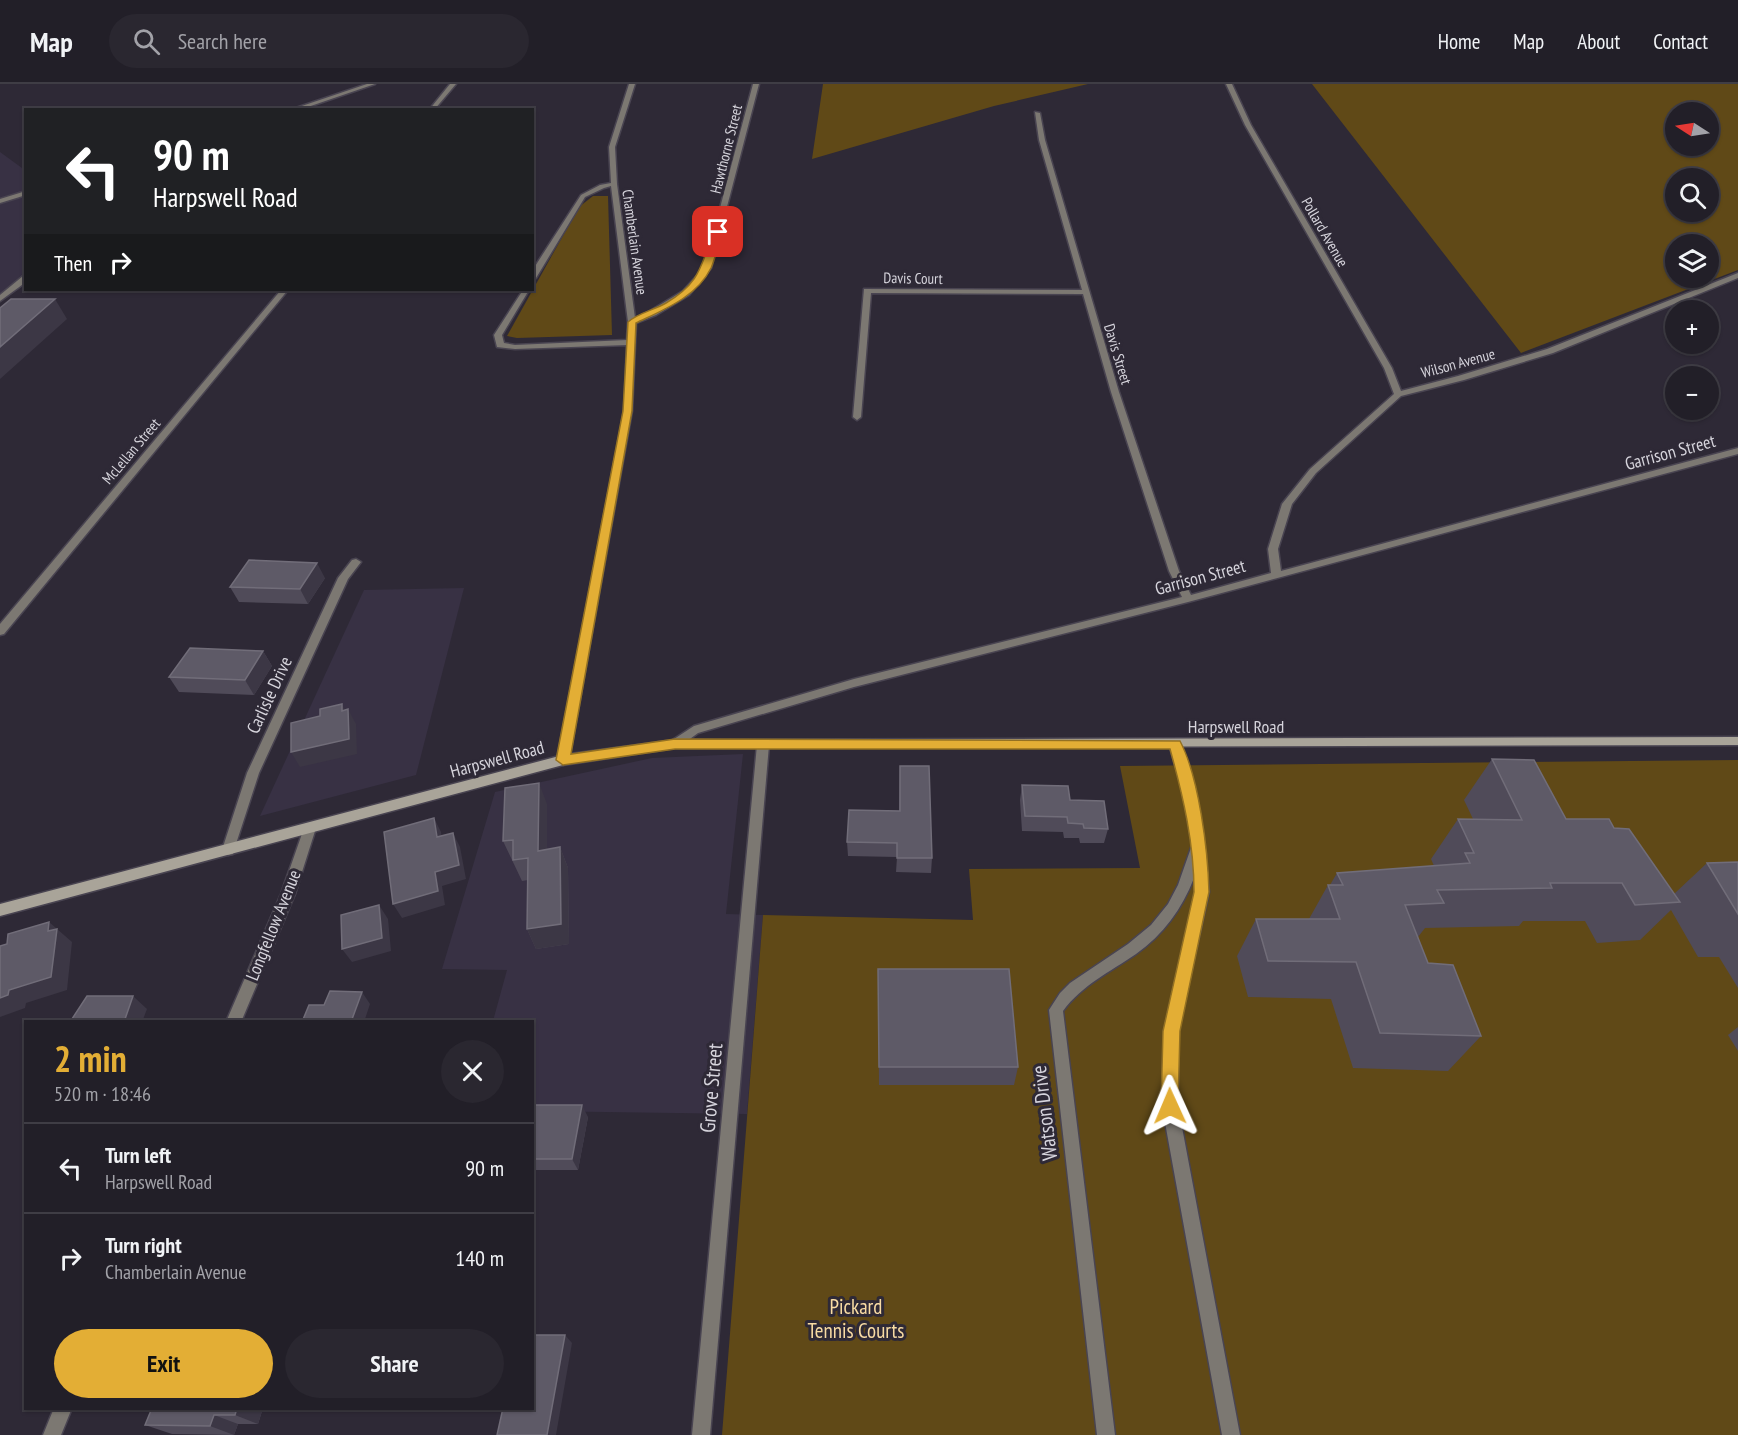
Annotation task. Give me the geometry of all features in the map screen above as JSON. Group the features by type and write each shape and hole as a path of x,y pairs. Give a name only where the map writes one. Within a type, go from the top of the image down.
{"main road":[{"name":"Harpswell Road","path":"0,910 563,760 675,744 1738,741"}],"street":[{"path":"298,108 372,84"},
{"path":"433,108 453,84"},
{"name":"Chamberlain Avenue","path":"563,760 628,411 632,322 614,184 612,147 632,84"},
{"name":"Hawthorne Street","path":"632,322 653,313 686,293 707,268 756,84"},
{"name":"Pollard Avenue","path":"1229,84 1248,125 1388,368 1398,394"},
{"name":"Davis Street","path":"1037,113 1042,140 1086,292 1149,498 1174,572 1188,598"},
{"path":"534,275 583,196 602,186 614,184"},
{"path":"0,201 24,194"},
{"name":"Wilson Avenue","path":"1276,574 1273,549 1287,504 1313,471 1398,394 1550,351 1738,275"},
{"path":"0,299 24,280"},
{"name":"McLellan Street","path":"0,631 283,291"},
{"path":"525,291 498,336 500,345 515,347 632,342"},
{"name":"Davis Court","path":"857,417 867,291 1086,292"},
{"name":"Garrison Street","path":"675,744 694,730 834,689 1188,598 1738,451"},
{"name":"Carlisle Drive","path":"228,850 253,773 344,578 356,562"},
{"name":"Watson Drive","path":"1175,744 1189,792 1198,845 1202,892 1172,1031 1170,1106 1230,1435"},
{"name":"Grove Street","path":"701,1435 763,745"},
{"name":"Longfellow Avenue","path":"234,1020 288,894 310,828"},
{"name":"Watson Drive","path":"1106,1435 1056,1010 1067,993 1080,981 1144,940 1178,903 1187,885 1198,845"},
{"path":"52,1435 62,1410"}],"shaded area":[{"path":"0,152 24,170 24,273 0,294"},
{"path":"464,588 416,775 260,816 364,590"},
{"path":"743,754 726,914 763,915 747,1114 534,1111 534,1020 493,1020 507,970 442,969 495,792 652,758"}],"green space":[{"path":"823,84 1088,84 994,106 812,159"},
{"path":"1312,84 1738,84 1738,270 1719,277 1719,234 1665,234 1665,288 1691,288 1521,353"},
{"path":"593,196 608,196 612,335 517,338 507,336 534,291 579,207"},
{"name":"Pickard Tennis Courts","path":"1738,760 1738,1435 722,1435 763,915 973,920 969,869 1140,868 1120,766"}],"building":[{"path":"11,299 55,299 0,347 0,308"},
{"path":"249,560 317,563 300,589 230,587"},
{"path":"190,648 263,651 245,680 169,677"},
{"path":"342,704 342,711 348,709 349,739 291,752 291,723 320,716 320,709"},
{"path":"1492,759 1534,760 1566,819 1609,819 1614,828 1629,829 1680,902 1635,905 1622,883 1550,883 1552,888 1437,890 1444,903 1405,905 1428,963 1453,965 1481,1036 1380,1033 1356,962 1268,961 1256,919 1340,919 1328,885 1343,885 1337,873 1470,863 1465,853 1474,853 1458,819 1522,820"},
{"path":"900,766 929,766 932,858 897,858 897,843 847,842 849,810 900,811"},
{"path":"539,783 538,851 560,847 561,924 527,929 528,858 513,860 513,840 503,841 505,788"},
{"path":"1022,785 1068,786 1070,800 1104,801 1108,829 1084,828 1083,824 1068,823 1067,817 1025,816"},
{"path":"434,818 437,837 453,833 459,865 435,872 438,891 393,904 384,832"},
{"path":"1738,862 1738,914 1707,863"},
{"path":"379,905 382,938 342,949 341,915"},
{"path":"49,922 48,931 57,929 51,977 9,990 8,995 0,998 0,946 7,944 8,934"},
{"path":"878,969 1009,969 1018,1067 879,1067"},
{"path":"330,991 362,992 352,1020 303,1020 309,1005 324,1005"},
{"path":"87,996 133,996 125,1020 71,1020"},
{"path":"534,1105 582,1105 572,1159 534,1159"},
{"path":"534,1335 565,1335 547,1435 497,1435 503,1410 534,1410"},
{"path":"151,1410 236,1410 235,1415 214,1415 210,1426 145,1425"}],"route":[{"path":"718,232 707,268 698,281 670,304 632,322 628,411 563,760 675,744 1175,744 1189,792 1201,868 1202,892 1197,925 1172,1031 1169,1068 1170,1106"}]}
